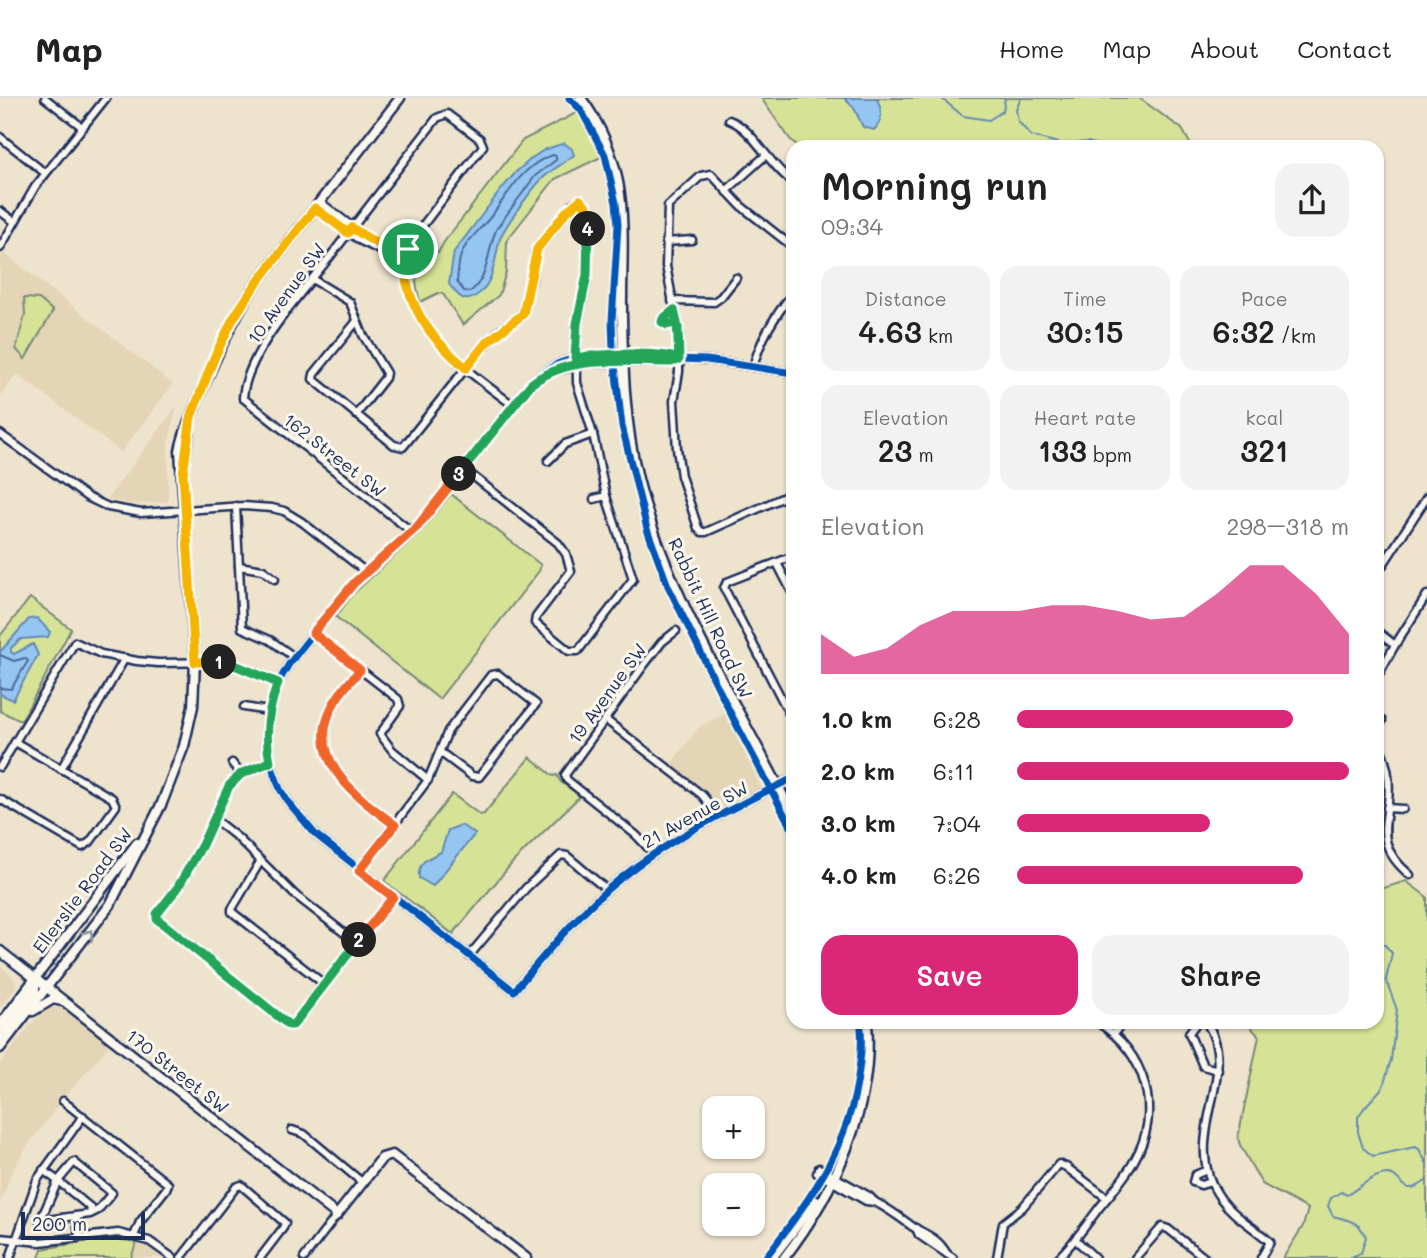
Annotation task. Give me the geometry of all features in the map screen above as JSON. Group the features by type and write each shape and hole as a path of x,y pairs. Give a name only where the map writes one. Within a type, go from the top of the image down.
{"main road":[{"name":"Ellerslie Road SW","path":"0,1048 110,905 172,783 184,746 193,706 195,662 183,474 191,417 215,356 233,319 254,287 400,98"},
{"name":"Rabbit Hill Road SW","path":"581,98 606,139 620,184 624,213 625,402 633,457 654,532 674,585 786,801"},
{"name":"Ellerslie Road SW","path":"35,979 153,820"},
{"path":"47,988 44,974 93,904"},
{"name":"170 Street SW","path":"0,951 337,1216"},
{"path":"0,1025 35,979"},
{"path":"0,1037 35,990 35,979"},
{"path":"22,1019 50,1000 58,999 65,1003"},
{"path":"784,1258 807,1225 833,1179 851,1137 861,1104 867,1029"},
{"path":"337,1216 382,1158 392,1154 526,1258"},
{"path":"775,1258 833,1179"}],"street":[{"path":"45,98 82,127"},
{"path":"0,248 26,201 104,99"},
{"name":"10 Avenue SW","path":"243,398 250,373 265,343 437,118 444,114 484,144 480,153 416,235"},
{"path":"729,120 745,129 765,156 786,176"},
{"path":"0,137 46,173"},
{"path":"726,191 765,156"},
{"path":"786,242 750,215 708,173 701,176 668,206 666,273 677,322 679,359 674,401 677,449 688,500 702,532 786,496"},
{"path":"357,321 314,374 313,379 397,447 403,447 486,343 523,314 537,249 573,204 580,200 584,202 587,207 587,275 577,324 575,362 606,496 633,579 575,653 537,626 535,621 571,569 558,543 464,469"},
{"path":"318,205 350,230 401,263 413,264"},
{"path":"0,211 15,222"},
{"path":"350,230 376,243 414,252"},
{"path":"416,235 403,250 401,263 415,308 430,334 447,353 513,405"},
{"path":"406,280 416,257 416,235"},
{"path":"666,242 692,240"},
{"path":"672,301 714,302 721,298 736,278"},
{"path":"312,279 351,302 368,345 387,375 356,415"},
{"path":"753,367 768,327 786,303"},
{"path":"674,310 662,322 667,325 677,322"},
{"path":"607,890 567,856 561,855 526,888 469,956 321,840 296,813 280,789 270,762 266,740 268,711 278,683 344,594 412,533 513,405 531,384 552,367 623,358 671,362 679,359 707,360 786,372"},
{"name":"162 Street SW","path":"243,398 412,533"},
{"path":"548,461 565,444 593,433"},
{"path":"1,436 97,503 131,512 258,505 290,514 366,572"},
{"path":"594,499 606,496"},
{"path":"1384,564 1427,497"},
{"path":"236,506 243,629 270,640 295,657"},
{"path":"786,559 725,584 725,590 786,708"},
{"path":"777,563 786,580"},
{"path":"239,566 263,570 275,579"},
{"path":"1384,665 1427,595"},
{"name":"19 Avenue SW","path":"654,854 640,838 567,780 565,775 662,642 677,631"},
{"path":"313,633 400,704 381,730 382,738 400,758 428,780"},
{"path":"1384,636 1395,645"},
{"path":"0,767 75,642 101,654 158,663 221,662 278,683"},
{"path":"61,769 125,658"},
{"path":"360,670 328,714 325,726 326,749 333,768 354,793 395,825"},
{"path":"359,871 428,780 448,732 493,673 536,704 479,777 472,776 440,752"},
{"path":"244,707 268,711"},
{"path":"606,720 702,795 719,816"},
{"path":"0,799 77,845 86,845 114,810 116,801 15,742"},
{"path":"270,762 241,774 229,786 188,870 156,917 291,1025 393,897"},
{"path":"1384,762 1388,775 1384,822 1387,843 1400,867 1410,875"},
{"path":"232,763 241,774"},
{"name":"21 Avenue SW","path":"469,956 514,991 573,923 607,890 654,854 719,816 786,782"},
{"path":"1387,808 1403,809"},
{"path":"214,819 238,838 294,894 357,943"},
{"path":"260,862 232,912 324,984"},
{"path":"1058,1258 1135,1161 1144,1138 1149,1110 1140,1067 1127,1046 1108,1029"},
{"path":"1114,1033 1117,1029"},
{"path":"1192,1029 1189,1033 1201,1063 1206,1068 1218,1070"},
{"path":"1209,1029 1217,1046 1218,1070 1207,1119 1207,1170 1222,1201 1270,1241 1261,1258"},
{"path":"63,1101 168,1184 134,1236"},
{"path":"10,1258 31,1193 43,1170 83,1116"},
{"path":"292,1130 304,1134 363,1183"},
{"path":"74,1162 112,1193 98,1210 90,1214 40,1221 58,1181 74,1162"},
{"path":"998,1258 1003,1223 1022,1208 1059,1164 1107,1198"},
{"path":"43,1170 91,1208 90,1214"},
{"path":"818,1170 866,1201 876,1202 916,1228 919,1235 950,1256"},
{"path":"1207,1170 1195,1175 1194,1182 1201,1185 1211,1182"},
{"path":"181,1258 236,1187 241,1185 285,1223 260,1258"},
{"path":"304,1258 337,1216"},
{"path":"77,1217 79,1237"},
{"path":"1135,1258 1162,1227 1205,1258"},
{"path":"0,1238 51,1241 110,1233 149,1241 173,1258"},
{"path":"1075,1239 1095,1258"}],"shaded area":[{"path":"4,253 173,384 121,452 17,374 0,396 0,257"},
{"path":"177,406 168,445 168,502 132,504 107,499"},
{"path":"726,713 761,788 722,807 671,764 699,727"},
{"path":"0,965 13,977 16,987 0,1008"},
{"path":"60,1007 110,1044 26,1148 11,1174 0,1204 0,1064 31,1024 49,1008"},
{"path":"137,1241 159,1255 163,1258 131,1258"}],"green space":[{"path":"761,98 1139,98 1182,129 1188,140 791,140"},
{"path":"578,112 603,156 555,179 507,240 506,272 499,295 463,325 443,294 438,293 420,302 416,281 422,260 417,246 438,253 523,140"},
{"path":"24,298 39,299 53,311 25,359 16,349 25,315"},
{"path":"451,494 541,565 439,699 336,617 353,594 422,530"},
{"path":"30,598 71,629 21,721 0,711 0,636"},
{"path":"530,757 553,776 557,775 560,781 580,796 513,862 453,934 384,881 452,794 480,815 484,814"},
{"path":"1406,881 1427,897 1427,1258 1283,1258 1303,1226 1308,1209 1262,1184 1240,1145 1238,1138 1259,1036 1252,1029 1384,1029 1384,888"},
{"path":"100,1239 137,1241 131,1258 39,1258 42,1249"}],"water":[{"path":"844,98 876,98 881,115 874,130 863,127 854,108"},
{"path":"564,143 572,149 574,155 540,181 512,218 500,239 493,271 486,286 470,299 460,296 449,284 454,252 516,172 544,150"},
{"path":"37,618 50,632 48,637 21,639 11,648 14,654 33,644 38,655 13,700 0,694 0,652 29,619"},
{"path":"461,825 475,834 433,886 419,878 422,864 441,852 448,830"}],"waterway":[{"path":"941,98 963,116 989,120 1003,111 1005,98"},
{"path":"1021,98 1016,110 1018,121 1031,136 1046,140"},
{"path":"1384,945 1392,953 1386,980 1397,1010 1391,1060 1383,1087 1358,1117 1358,1132 1363,1148 1373,1156 1415,1147 1419,1149 1427,1164"},
{"path":"1349,1258 1361,1253 1366,1237 1356,1224 1333,1216 1328,1206 1331,1198 1341,1192 1347,1195 1382,1175 1393,1175 1403,1185 1412,1188 1427,1180"}],"cycle path":[{"path":"569,98 581,110 605,155 616,203 618,225 612,321 613,349 622,426 647,529 668,586 786,818"},
{"path":"786,372 671,356 623,355 575,358 559,363 541,374 523,392 417,527 344,594 289,664 278,683 268,711 266,740 270,762 280,789 315,834 514,991 578,918 621,878 683,836 786,782"},
{"path":"765,1258 812,1193 837,1148 854,1098 861,1052 861,1029"}],"route":[{"path":"408,249 401,251 376,243 352,228 348,233 315,208 254,287 233,319 191,417 183,474 195,662 221,662 237,666 278,683 268,711 266,740 270,762 241,774 229,786 202,845 178,887 156,917 289,1025 293,1025 393,897 359,871 395,825 354,793 333,768 327,754 325,726 328,714 360,670 313,633 354,583 412,533 523,392 538,378 559,369 589,363 671,362 679,359 678,328 677,324 674,310 662,322 667,325 677,322 678,328 679,334 679,359 671,356 623,355 575,358 576,330 587,275 587,207 582,200 569,208 537,249 523,314 486,343 466,368 447,353 430,334 415,308 406,280 416,257 414,252 408,249"}]}
